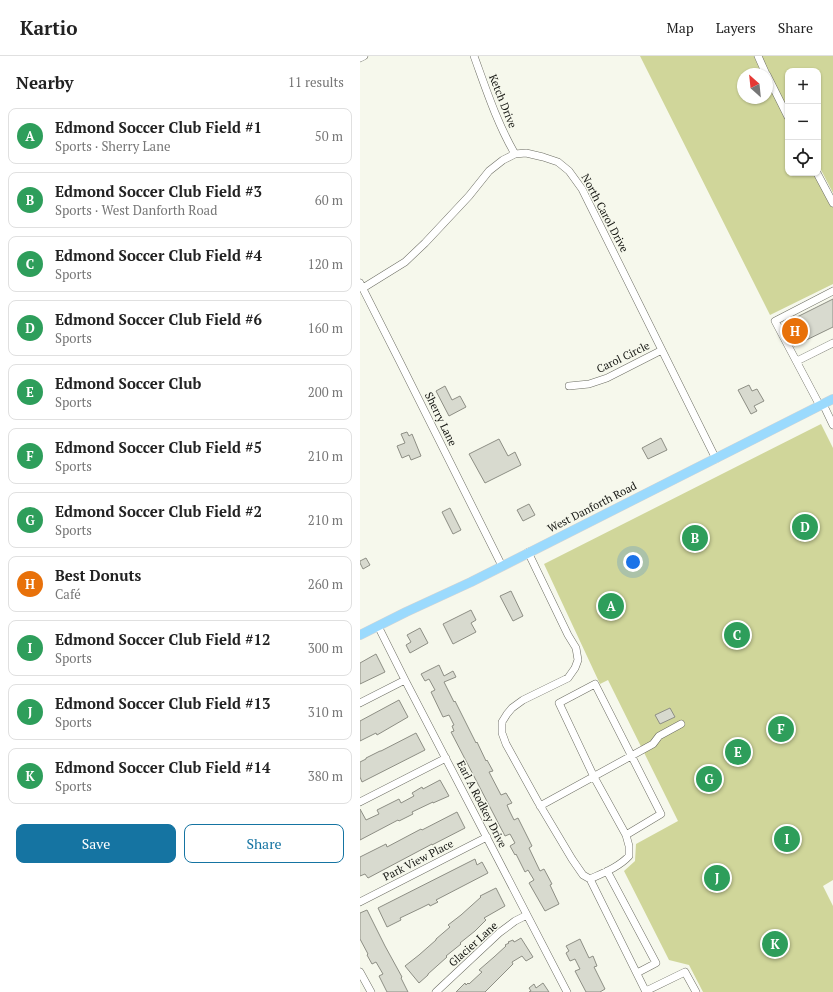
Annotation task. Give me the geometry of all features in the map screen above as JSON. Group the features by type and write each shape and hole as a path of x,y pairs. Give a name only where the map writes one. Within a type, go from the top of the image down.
{"main road":[{"name":"West Danforth Road","path":"360,635 471,582 833,399"}],"street":[{"path":"360,58 364,56"},
{"name":"Ketch Drive","path":"474,56 497,119 515,154"},
{"path":"758,56 764,68"},
{"path":"773,87 785,111"},
{"name":"North Carol Drive","path":"515,154 526,153 558,162 569,171 582,189 716,459"},
{"path":"361,286 387,274 405,262 469,196 489,171 503,160 515,154"},
{"path":"819,176 833,203"},
{"name":"Sherry Lane","path":"361,286 502,566"},
{"path":"833,291 775,321 833,425"},
{"path":"797,361 833,343"},
{"name":"Carol Circle","path":"569,386 589,384 607,378 662,350"},
{"path":"528,552 576,648 578,660 575,668 568,678 523,700 512,708 502,722 502,733 506,744 540,806 572,859 582,875 590,879 646,992 685,972 696,992"},
{"name":"Earl A Rodkey Drive","path":"378,626 567,992"},
{"path":"360,702 405,680"},
{"path":"590,879 624,861 629,856 629,846 626,835 594,777 559,703 595,684 661,814 626,835"},
{"path":"540,806 653,744 659,736 681,724"},
{"path":"360,802 446,758"},
{"name":"Park View Place","path":"360,902 487,837"},
{"path":"607,871 656,963 637,973"},
{"name":"Glacier Lane","path":"436,992 499,933 515,921 527,915"},
{"path":"360,972 370,992"}],"green space":[{"path":"640,56 833,56 833,193 821,170 821,68 785,68 785,176 818,176 833,207 833,284 770,315"},
{"path":"821,424 833,448 833,880 823,886 833,906 833,992 703,992 689,965 669,960 624,871 635,861 636,844 678,821 608,680 600,684 544,564"}],"building":[{"path":"833,299 833,327 794,346 783,324"},
{"path":"749,385 752,391 757,389 764,401 754,406 757,411 751,414 738,390"},
{"path":"445,386 452,400 460,396 466,407 449,416 436,391"},
{"path":"407,432 409,436 412,434 421,456 411,460 409,455 402,458 397,446 405,443 401,434"},
{"path":"661,438 667,450 648,459 642,448"},
{"path":"499,439 508,456 515,452 521,465 485,483 469,454"},
{"path":"529,504 535,515 523,521 517,510"},
{"path":"450,508 461,530 453,534 442,512"},
{"path":"366,558 370,565 363,569 360,561"},
{"path":"511,591 523,616 513,621 500,596"},
{"path":"471,610 476,620 471,623 476,632 453,644 443,624"},
{"path":"420,628 428,643 410,653 406,645 411,642 407,635"},
{"path":"376,654 385,672 360,684 360,663"},
{"path":"439,665 444,676 453,671 456,677 444,682 476,743 477,742 486,761 487,760 493,771 489,772 501,795 506,793 512,803 507,805 509,810 514,820 518,818 532,846 529,848 540,871 544,869 552,884 550,885 559,904 545,911 529,883 534,880 528,870 525,872 510,846 515,843 510,834 505,836 451,732 454,731 452,726 454,725 449,715 443,717 431,692 435,690 429,679 425,681 421,674"},
{"path":"399,700 408,717 377,735 376,733 360,741 360,721"},
{"path":"670,708 675,717 660,724 655,715"},
{"path":"416,733 425,750 362,782 360,777 360,762"},
{"path":"440,780 449,796 412,812 413,814 399,821 398,820 360,840 360,809 366,820 379,814 377,810 399,799 401,803 414,796 412,793 422,787 423,789"},
{"path":"457,812 465,828 368,878 365,874 360,876 360,857 386,844 387,847"},
{"path":"475,859 477,865 482,862 488,873 436,900 438,902 430,906 429,904 400,918 401,920 387,927 378,908"},
{"path":"496,888 505,906 484,918 486,920 475,931 446,956 447,957 419,983 405,966 450,927 448,925 481,897 480,896"},
{"path":"367,910 402,977 401,978 408,992 387,992 379,976 383,974 376,962 372,964 367,955 368,954 360,939 360,913"},
{"path":"521,938 533,957 526,961 522,956 512,962 513,964 485,992 456,992 465,983 466,985 468,983 469,984 482,972 479,970 506,946 505,945 509,943 508,942 513,940 514,942"},
{"path":"580,939 589,958 593,956 597,966 594,967 605,989 600,992 586,992 575,971 580,969 575,959 570,961 566,953 569,951 566,946"},
{"path":"543,983 549,992 529,992 531,991 529,988 534,984 536,988"}],"place":[{"name":"Best Donuts","path":"795,331"},
{"name":"Edmond Soccer Club Field #6","path":"805,527"},
{"name":"Edmond Soccer Club Field #3","path":"695,538"},
{"name":"Edmond Soccer Club Field #1","path":"611,606"},
{"name":"Edmond Soccer Club Field #4","path":"737,635"},
{"name":"Edmond Soccer Club Field #5","path":"781,729"},
{"name":"Edmond Soccer Club","path":"738,752"},
{"name":"Edmond Soccer Club Field #2","path":"709,779"},
{"name":"Edmond Soccer Club Field #12","path":"787,839"},
{"name":"Edmond Soccer Club Field #13","path":"717,878"},
{"name":"Edmond Soccer Club Field #14","path":"775,944"}]}
